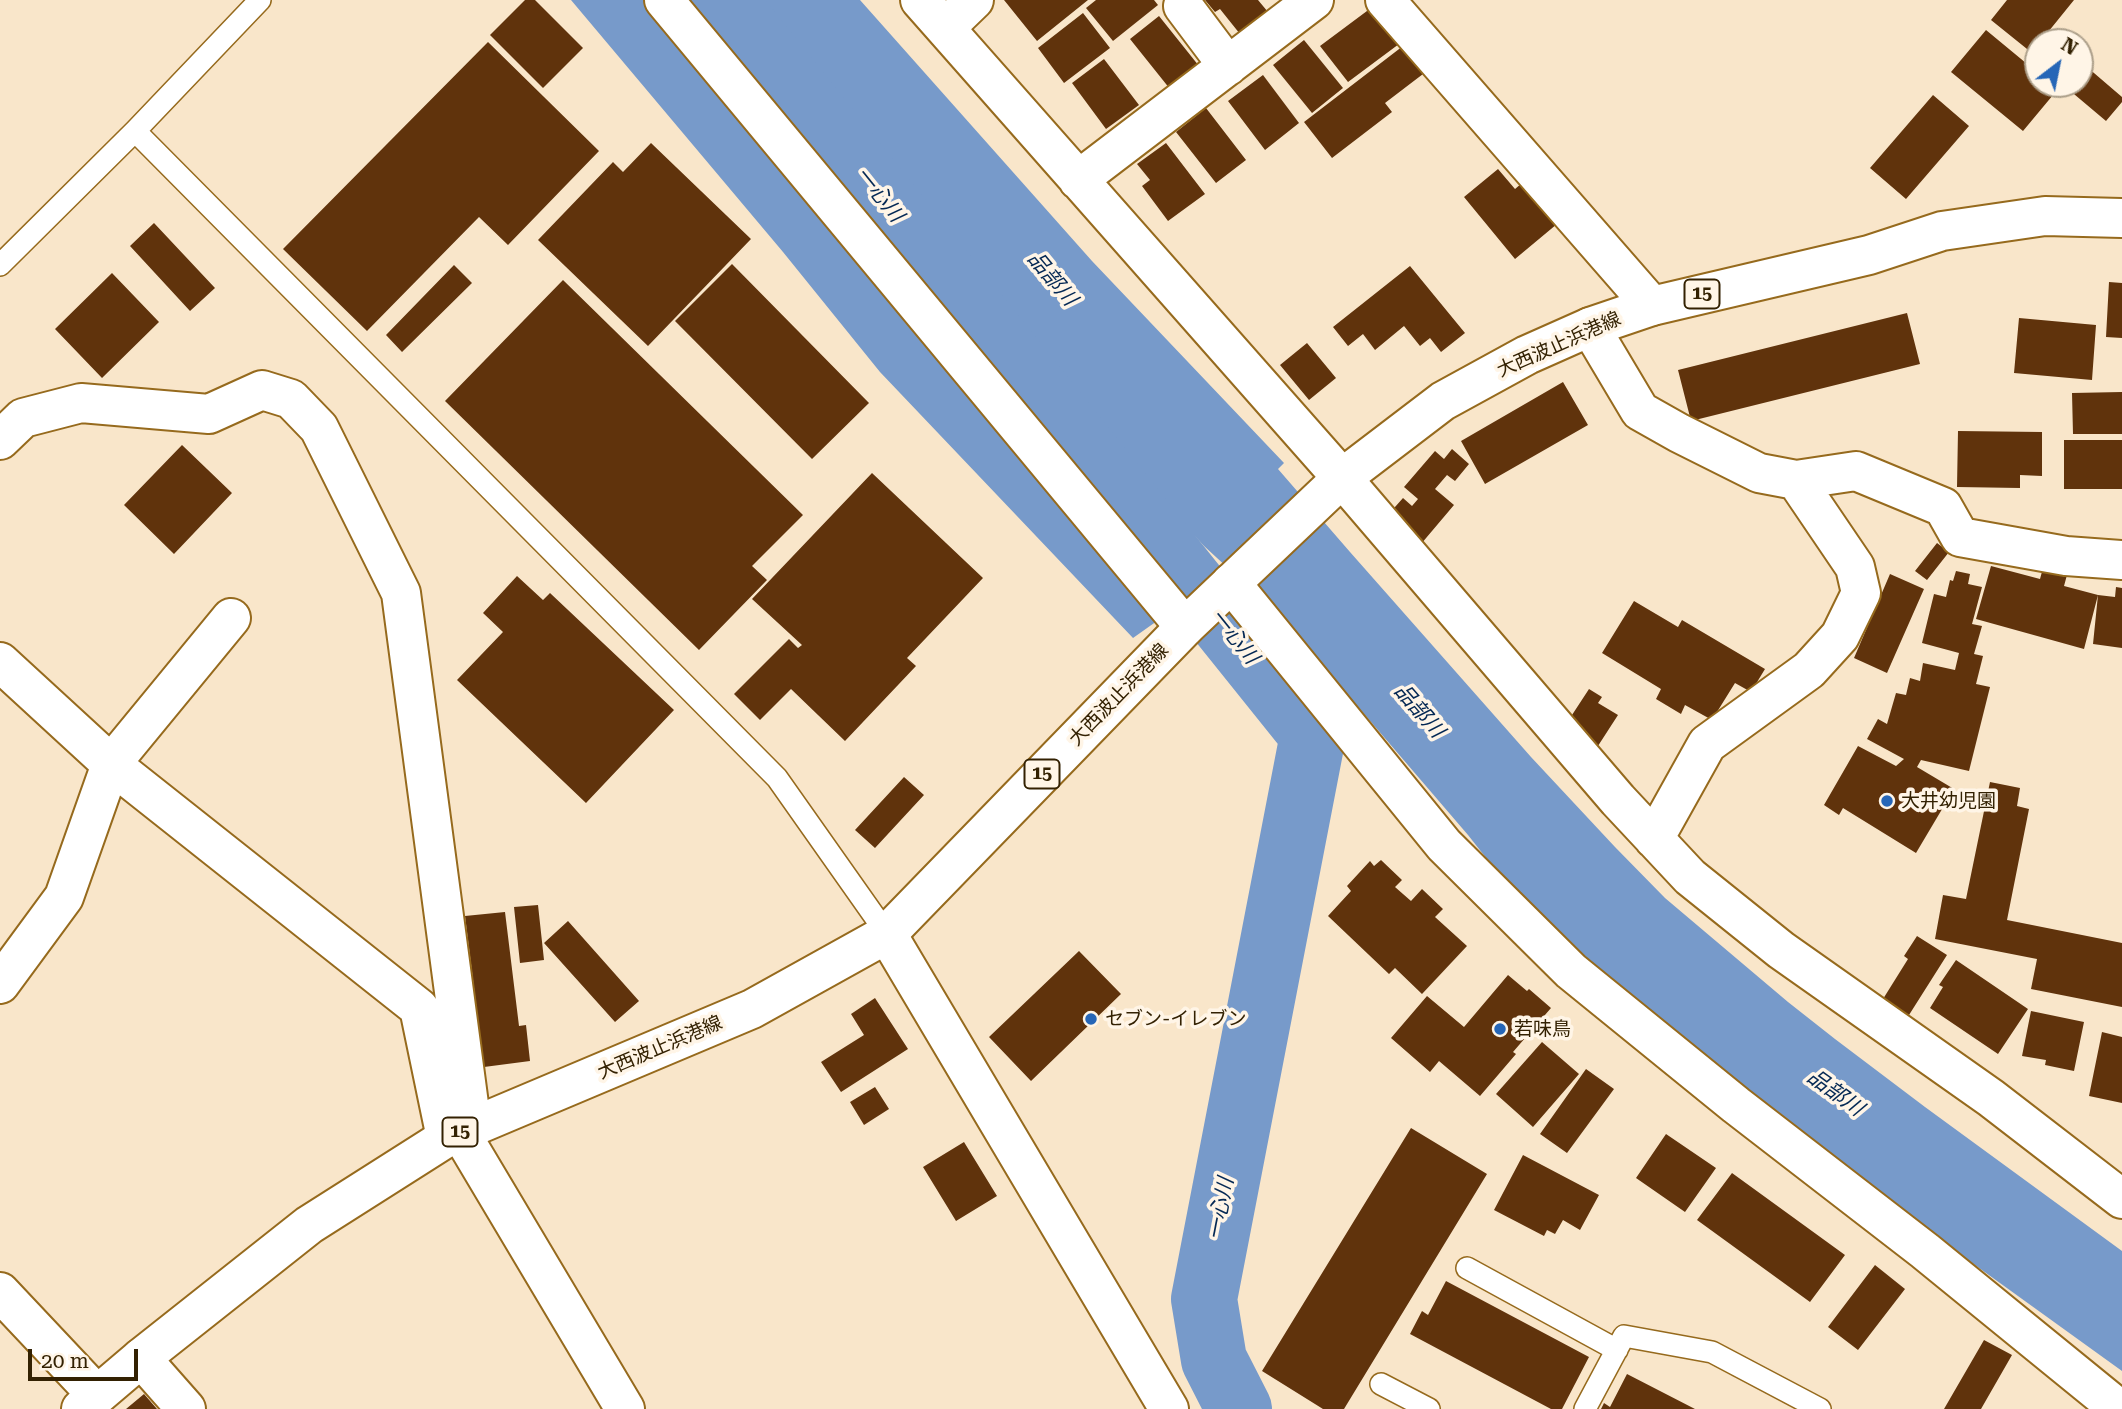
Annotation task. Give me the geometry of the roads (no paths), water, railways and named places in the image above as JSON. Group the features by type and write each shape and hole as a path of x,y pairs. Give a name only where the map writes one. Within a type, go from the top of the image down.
{"street":[{"path":"664,0 1191,621"},
{"path":"920,0 1079,180 1334,485 1690,877 1781,950 1991,1098 2122,1199"},
{"path":"945,28 974,0"},
{"path":"1079,180 1314,0"},
{"path":"1385,0 1652,306"},
{"path":"1183,6 1228,66"},
{"name":"大西波止浜港線","path":"89,1402 309,1225 459,1133 752,1009 887,934 1191,621 1334,485 1443,401 1527,355 1590,327 1652,306 1869,255 1942,231 2045,216 2122,218"},
{"path":"1590,327 1640,411 1759,473 1796,480 1856,471 1943,507 1960,537 2066,556 2122,561"},
{"path":"0,440 23,418 81,403 209,414 262,390 291,399 319,428 401,593 459,1133"},
{"path":"1654,839 1707,744 1809,670 1840,636 1861,593 1855,567 1796,480"},
{"path":"1232,583 1444,845 1571,971 1736,1105 1925,1251 2119,1409"},
{"path":"0,984 64,897 111,764 231,618"},
{"path":"0,662 111,764 419,1008 459,1133 625,1409"},
{"path":"887,934 1169,1409"},
{"path":"0,1292 89,1402"},
{"path":"141,1358 186,1409"}],"lane":[{"path":"0,265 135,131 260,0"},
{"path":"135,131 777,778 887,934"},
{"path":"1467,1268 1617,1349"},
{"path":"1585,1409 1624,1336 1712,1352 1820,1409"},
{"path":"1381,1384 1429,1409"}],"water":[{"path":"571,0 648,0 1157,621 1133,638 880,372"},
{"name":"品部川","path":"732,0 860,0 1092,261 1284,463 1278,469 1350,552 1531,757 1665,898 1835,1039 2122,1251 2122,1371 1925,1229 1718,1073 1578,956 1517,897 1468,835 1280,616 1204,546 973,293"}],"waterway":[{"name":"一心川","path":"723,0 1313,735 1204,1299 1214,1360 1239,1409"}],"place":[{"name":"大井幼児園","path":"1887,801"},
{"name":"セブン-イレブン","path":"1091,1019"},
{"name":"若味鳥","path":"1500,1029"}]}
